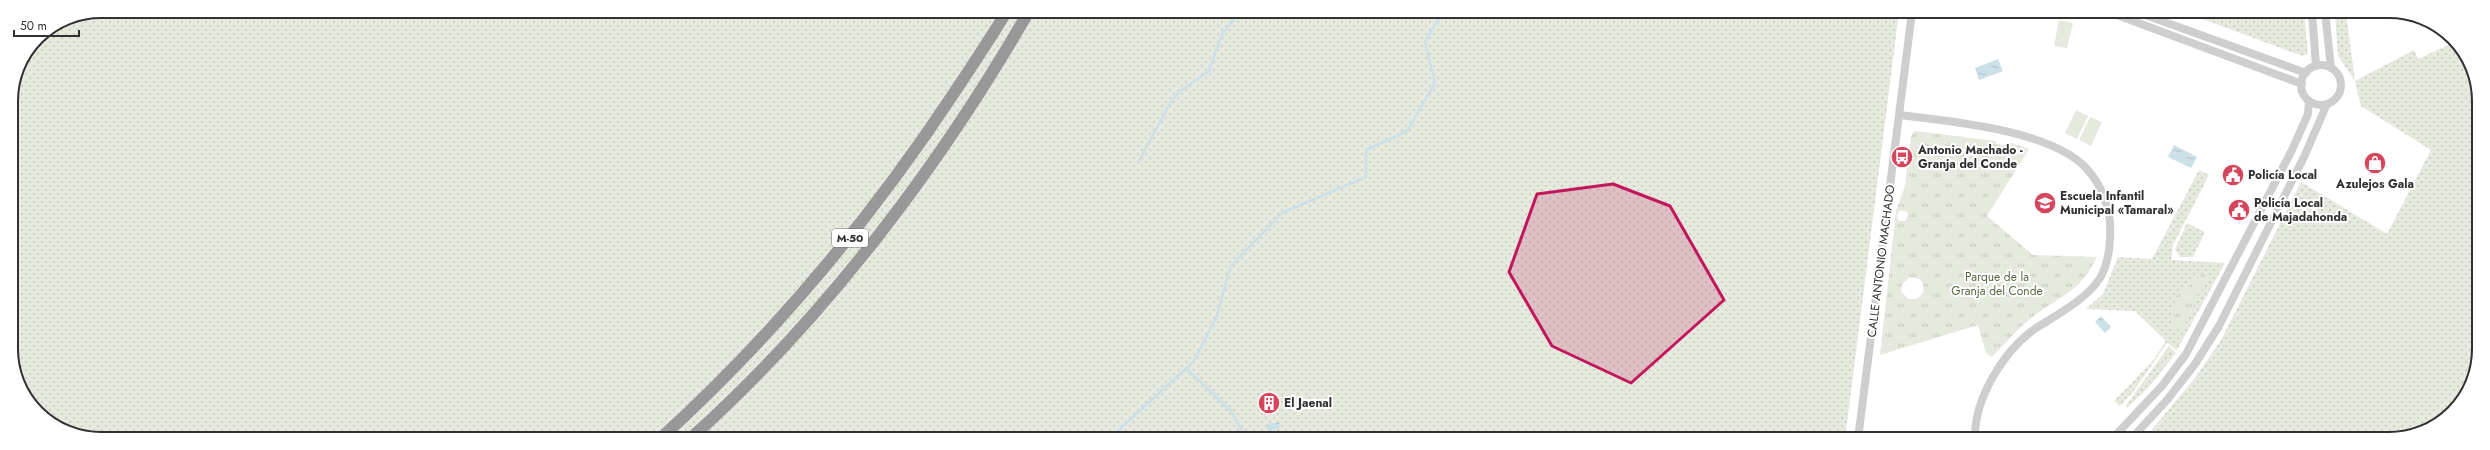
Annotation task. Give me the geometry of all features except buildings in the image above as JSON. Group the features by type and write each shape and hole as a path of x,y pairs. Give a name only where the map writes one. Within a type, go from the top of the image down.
{"highway":[{"name":"M-50","path":"667,432 767,335 845,244 921,143 1002,18"},
{"name":"M-50","path":"697,432 781,349 862,255 936,157 1025,18"}],"street":[{"name":"CALLE ANTONIO MACHADO","path":"1859,432 1911,18"},
{"path":"2125,18 2302,84"},
{"path":"2154,18 2306,73"},
{"path":"2312,18 2316,66"},
{"path":"2137,432 2167,400 2190,370 2219,326 2304,157 2328,104 2338,95 2341,89 2341,81 2331,68 2326,18"},
{"path":"2328,104 2315,104 2309,101 2302,90 2302,84 2306,73 2316,66 2331,68"},
{"path":"2119,432 2162,386 2186,354 2292,150 2308,114 2309,101"},
{"path":"1900,115 2001,129 2058,149 2082,164 2105,196 2111,224 2110,245 2100,278 2070,308 2035,329 2018,344 2000,366 1980,406 1976,432"}],"highlighted area":[{"path":"1613,184 1670,206 1724,300 1631,383 1552,346 1509,272 1537,194"}],"green space":[{"path":"101,18 1898,18 1846,432 101,432 69,426 55,418 35,400 24,381 21,371 18,349 19,90 24,69 42,42 59,29 79,21"},
{"path":"2200,18 2305,18 2308,54 2302,56"},
{"path":"2335,18 2347,18 2355,81 2338,56"},
{"path":"2059,20 2073,23 2067,48 2054,46"},
{"path":"2450,44 2461,59 2468,74 2472,101 2472,349 2468,376 2461,391 2455,400 2440,415 2431,421 2416,428 2400,431 2150,432 2195,378 2221,340 2301,182 2387,234 2431,150 2361,106 2355,81 2414,50 2418,59"},
{"path":"2076,110 2088,116 2077,139 2065,133"},
{"path":"2090,117 2102,122 2091,146 2079,140"},
{"name":"Parque de la Granja del Conde","path":"1915,131 1995,141 1996,144 2007,146 2008,142 2029,149 1987,216 2033,255 2097,257 2083,280 2068,293 2025,323 1992,357 1986,353 1978,325 1880,355 1896,211 1905,186 1911,136","holes":["1943,158 1946,158 1950,163 1949,167 1944,169 1939,167 1938,163","1901,210 1907,212 1908,215 1905,221 1899,221 1897,218 1898,212","1910,277 1920,279 1923,285 1921,295 1916,299 1908,299 1901,291 1902,284"]},
{"path":"2199,170 2209,175 2173,245 2171,260 2225,263 2177,350 2167,343 2133,392 2120,406 2114,401 2152,362 2166,341 2135,311 2086,309 2103,294 2118,257 2152,259"},
{"path":"2187,223 2205,232 2193,257 2180,257 2175,249"},
{"path":"2204,273 2209,277 2181,330 2171,328 2175,297"},
{"path":"2169,346 2176,353 2149,387 2126,409 2127,404"}],"water":[{"path":"1998,59 2003,71 1979,80 1975,68"},
{"path":"2174,145 2197,157 2191,168 2168,157"},
{"path":"2101,316 2111,327 2105,333 2095,322"},
{"path":"1279,422 1280,427 1272,431 1267,430 1267,424"}],"waterway":[{"path":"1139,161 1170,103 1179,92 1209,71 1222,34 1235,18"},
{"path":"1117,432 1194,361 1217,316 1230,267 1282,213 1366,177 1366,150 1407,131 1435,83 1425,42 1439,18"},
{"path":"1186,368 1232,412 1242,432"}],"place":[{"name":"Antonio Machado - Granja del Conde","path":"1902,157"},
{"name":"Azulejos Gala","path":"2375,163"},
{"name":"Policía Local","path":"2233,175"},
{"name":"Escuela Infantil Municipal «Tamaral»","path":"2045,203"},
{"name":"Policía Local de Majadahonda","path":"2239,210"},
{"name":"El Jaenal","path":"1269,403"}]}
